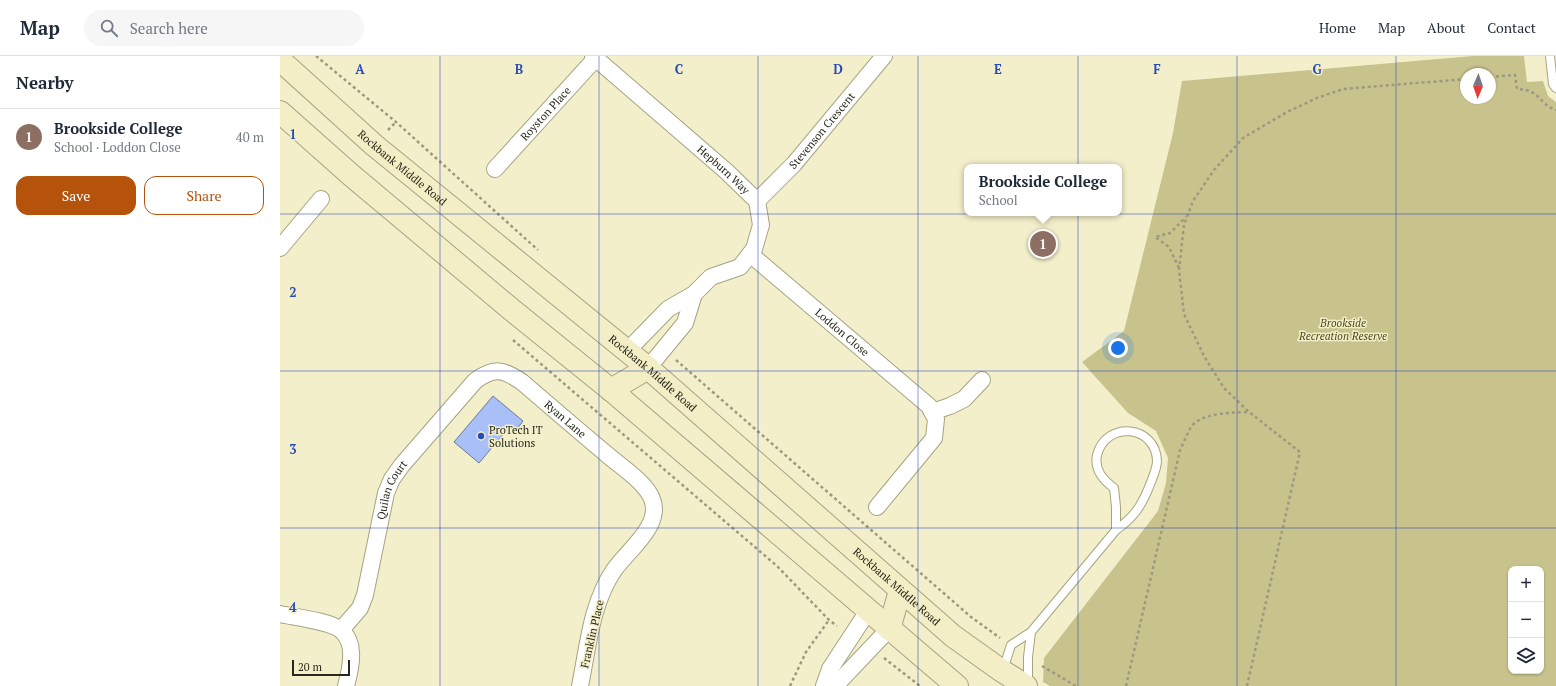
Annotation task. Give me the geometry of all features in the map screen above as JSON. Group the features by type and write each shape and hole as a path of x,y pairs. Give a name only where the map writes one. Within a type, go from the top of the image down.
{"street":[{"name":"Stevenson Crescent","path":"757,201 797,160 884,56"},
{"name":"Hepburn Way","path":"594,57 726,171 757,201 761,225 754,249 740,267 712,277 694,294 668,309 627,351"},
{"name":"Royston Place","path":"495,169 594,57"},
{"name":"Rockbank Middle Road","path":"280,60 374,145 648,368 1001,679 1027,686"},
{"path":"280,112 380,200 611,390 957,686"},
{"path":"280,248 321,199"},
{"name":"Loddon Close","path":"750,254 929,406 932,412"},
{"name":"Hepburn Way","path":"648,368 685,323 694,294"},
{"path":"611,390 627,351"},
{"path":"611,390 648,368"},
{"name":"Ryan Lane","path":"485,374 493,371 511,374 640,483"},
{"name":"Quilan Court","path":"341,630 360,608 365,595 381,512 386,493 392,479 402,465 463,393 475,381 485,374"},
{"path":"877,507 934,438 936,419 932,412 950,406 964,399 982,380"},
{"name":"Franklin Place","path":"580,686 594,615 606,582 647,531 652,522 654,511 653,500 649,492 640,483"},
{"path":"824,686 830,669 868,611 900,591"},
{"path":"835,686 889,629 900,591"},
{"path":"280,614 324,623 341,630 348,640 351,651 346,686"}],"lane":[{"path":"1550,56 1553,84 1556,88"},
{"path":"1001,679 1011,645 1031,632 1116,530 1130,520 1143,502 1157,462 1155,450 1149,440 1139,433 1128,430 1116,432 1106,438 1099,448 1096,460 1098,471 1104,481 1114,488 1116,530"},
{"path":"1027,686 1031,632"}],"path":[{"path":"316,56 396,122 540,251"},
{"path":"1496,77 1515,75 1517,89 1535,93 1556,110"},
{"path":"1247,686 1300,452 1249,412 1224,388 1204,356 1184,314 1179,270 1184,225 1193,201 1214,170 1243,138 1287,112 1317,98 1344,89 1460,79"},
{"path":"1179,270 1169,248 1155,237 1170,233 1188,215"},
{"path":"510,337 777,566 829,620 852,637"},
{"path":"674,359 971,617 1011,645"},
{"path":"1126,686 1180,450 1192,426 1202,418 1224,413 1249,412"},
{"path":"790,686 806,652 829,620"},
{"path":"870,648 920,686"},
{"path":"1028,657 1076,686"}],"green space":[{"name":"Brookside Recreation Reserve","path":"1473,56 1524,56 1527,82 1543,81 1548,96 1556,102 1556,686 1050,686 1043,682 1044,658 1158,511 1166,483 1168,458 1156,431 1128,413 1082,362 1124,331 1173,133 1182,81"}],"building":[{"name":"ProTech IT Solutions","path":"493,396 523,421 517,429 511,425 479,463 454,442"}],"place":[{"name":"Brookside College","path":"1043,244"},
{"name":"ProTech IT Solutions","path":"481,436"}]}
